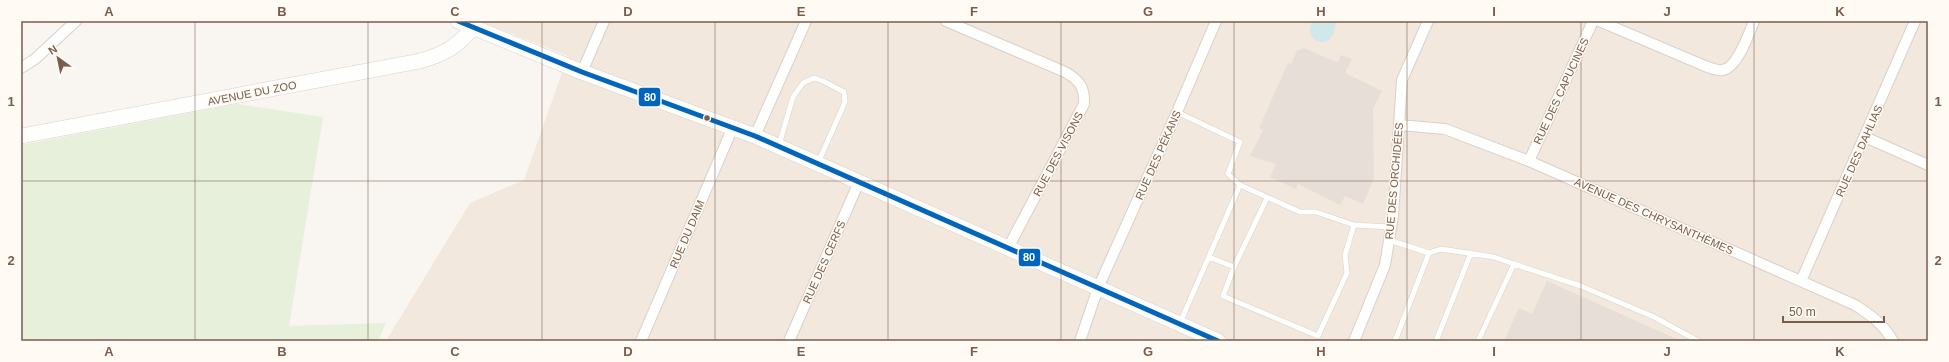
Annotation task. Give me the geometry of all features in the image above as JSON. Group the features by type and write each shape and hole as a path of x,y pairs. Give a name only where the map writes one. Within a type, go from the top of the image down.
{"main road":[{"path":"458,21 582,72 755,136 1218,341"},
{"name":"AVENUE DU ZOO","path":"21,136 420,61 442,54 462,40 473,28"}],"street":[{"path":"21,68 35,59 76,21"},
{"path":"582,72 604,21"},
{"path":"755,136 806,21"},
{"name":"RUE DES VISONS","path":"946,21 1065,72 1081,84 1085,93 1084,104 1008,248"},
{"name":"RUE DES PÉKANS","path":"1080,341 1098,288 1216,21"},
{"name":"RUE DES ORCHIDÉES","path":"1354,341 1385,265 1391,227 1402,80 1428,21"},
{"name":"RUE DES CAPUCINES","path":"1529,160 1593,21"},
{"path":"1599,21 1705,66 1716,70 1725,70 1733,64 1740,54 1754,21"},
{"name":"RUE DES DAHLIAS","path":"1800,281 1915,21"},
{"name":"AVENUE DES CHRYSANTHÈMES","path":"1399,125 1445,129 1529,160 1855,306 1876,318 1893,341"},
{"name":"RUE DU DAIM","path":"640,341 733,127"},
{"path":"1865,137 1928,165"},
{"name":"RUE DES CERFS","path":"789,341 859,182"}],"lane":[{"path":"778,146 793,97 803,83 814,78 823,81 844,92 846,102 817,164"},
{"path":"1177,112 1240,142 1228,174 1240,186 1300,212 1316,212 1354,225 1391,227"},
{"path":"1179,324 1240,186"},
{"path":"1267,198 1234,267 1223,296 1318,336 1346,273 1345,254 1354,225"},
{"path":"1389,240 1429,253 1441,249 1494,257 1581,286 1654,317 1698,341"},
{"path":"1396,341 1429,253"},
{"path":"1436,341 1471,254"},
{"path":"1208,257 1234,267"},
{"path":"1478,341 1514,264"}],"shaded area":[{"path":"479,21 1928,21 1928,341 386,341 470,203 524,180 568,56"}],"green space":[{"path":"237,104 323,117 289,326 386,323 378,341 21,341 21,145"}],"building":[{"path":"1304,48 1338,63 1341,55 1352,59 1345,73 1382,91 1373,109 1374,178 1363,204 1345,196 1340,205 1298,184 1296,189 1270,177 1276,164 1250,156 1263,130 1259,128 1288,63 1291,64 1297,51"},
{"path":"1547,281 1681,341 1504,341 1519,308 1532,314"}],"waterway":[{"path":"1322,30 1324,21"}],"transit line":[{"name":"80","path":"458,21 582,72 755,136 1218,341"}]}
